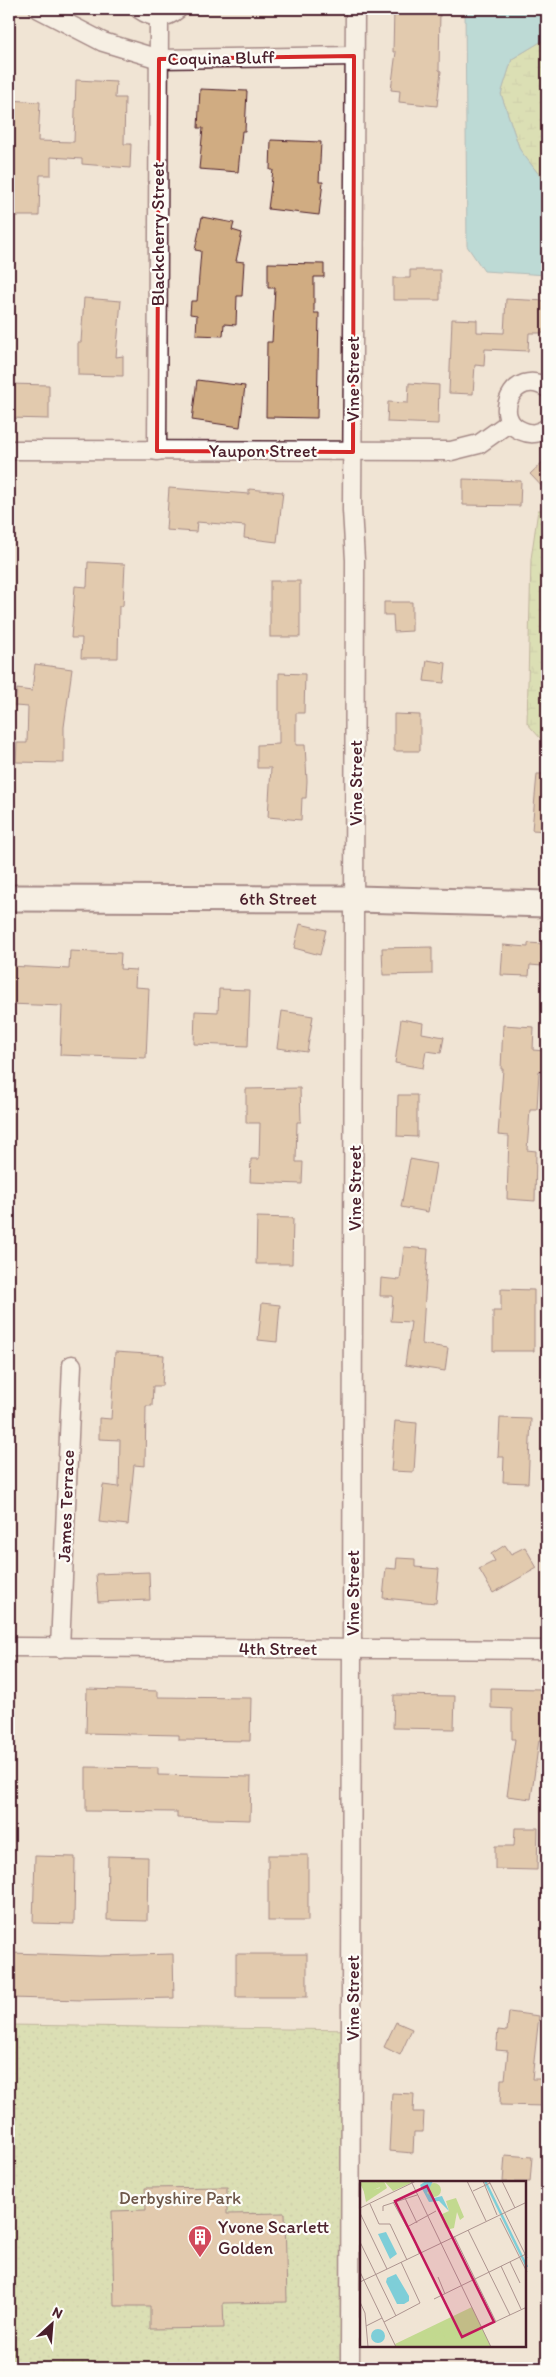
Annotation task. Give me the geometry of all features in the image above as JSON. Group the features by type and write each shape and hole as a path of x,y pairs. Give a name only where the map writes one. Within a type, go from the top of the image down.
{"street":[{"name":"Coquina Bluff","path":"39,9 102,42 159,59 354,56"},
{"path":"139,9 148,15 160,18 171,15 178,9"},
{"name":"Vine Street","path":"350,2368 354,2030 353,1650 356,899 353,452 355,9"},
{"name":"Blackcherry Street","path":"157,451 160,18"},
{"path":"547,388 535,383 524,384 514,390 507,405 510,422 518,430 529,434 540,433 547,428"},
{"name":"Yaupon Street","path":"9,450 451,451 478,444 510,422"},
{"name":"6th Street","path":"9,898 356,899 547,904"},
{"name":"James Terrace","path":"60,1648 72,1364"},
{"name":"4th Street","path":"9,1647 547,1650"}],"highlighted area":[{"path":"354,56 353,452 157,451 159,59"}],"green space":[{"path":"547,38 547,185 520,150 501,94 512,59"},
{"path":"538,510 547,510 547,746 527,723 531,559"},
{"name":"Derbyshire Park","path":"9,2025 354,2030 350,2368 9,2368"}],"water":[{"path":"465,9 547,9 547,38 512,59 501,94 520,150 547,185 547,275 484,271 467,246"}],"building":[{"path":"394,9 440,9 439,70 441,71 437,106 399,102 400,91 391,90 396,52 393,52"},
{"path":"76,80 116,82 115,98 125,98 124,144 131,144 130,168 82,164 82,159 51,157 51,175 40,175 39,216 9,216 9,100 40,102 38,141 74,142"},
{"path":"200,89 247,91 245,131 242,131 238,172 199,169 203,128 198,128"},
{"path":"271,140 321,142 319,182 323,182 319,215 268,209 273,170 270,170"},
{"path":"202,217 234,223 232,230 242,233 236,261 244,262 242,296 237,296 236,325 224,324 223,336 196,335 197,315 190,314 191,301 197,301 201,251 195,250"},
{"path":"268,263 324,264 324,277 314,277 314,313 319,313 317,418 266,417 267,342 272,342 275,288 268,288"},
{"path":"410,270 440,270 440,300 393,300 393,278 410,278"},
{"path":"84,298 121,301 116,357 123,356 123,376 78,375 78,342 81,342"},
{"path":"506,299 547,301 545,333 529,333 528,351 485,349 484,366 475,365 473,394 449,393 452,319 477,320 477,332 504,333"},
{"path":"197,380 245,386 240,427 192,420"},
{"path":"409,383 439,385 438,424 387,422 388,402 408,403"},
{"path":"9,384 49,385 49,419 9,418"},
{"path":"547,458 547,492 530,474"},
{"path":"463,479 521,481 520,506 463,505"},
{"path":"169,488 249,494 249,489 283,492 277,542 244,538 245,526 197,522 196,532 166,530"},
{"path":"88,562 125,564 123,606 119,606 118,658 81,658 82,638 71,638 75,586 87,587"},
{"path":"270,581 300,581 300,637 270,637"},
{"path":"384,602 412,602 412,631 394,632 393,615 384,615"},
{"path":"427,660 446,663 444,683 424,681"},
{"path":"35,664 72,669 64,727 64,763 16,762 17,743 27,743 28,707 15,706 17,689 32,691"},
{"path":"279,673 305,674 304,713 296,713 296,745 305,745 307,781 306,798 302,798 301,820 268,817 271,768 257,768 257,745 279,744"},
{"path":"394,714 420,715 420,751 394,751"},
{"path":"537,774 547,774 547,831 532,830"},
{"path":"300,924 326,930 320,955 294,948"},
{"path":"528,943 544,944 542,966 530,965 529,976 501,975 503,945 528,947"},
{"path":"432,947 432,974 383,975 382,948"},
{"path":"70,951 121,953 120,969 136,970 135,987 149,988 146,1058 60,1055 62,1006 9,1004 9,966 69,969"},
{"path":"219,989 250,990 248,1046 194,1044 195,1011 218,1012"},
{"path":"282,1011 313,1016 307,1052 277,1048"},
{"path":"401,1019 423,1023 422,1033 444,1037 441,1053 426,1051 423,1068 395,1063"},
{"path":"503,1025 534,1027 533,1050 545,1051 544,1071 539,1071 537,1110 530,1110 527,1150 536,1151 535,1201 507,1199 509,1136 498,1135 503,1069 501,1069"},
{"path":"300,1088 301,1122 297,1122 296,1162 303,1162 302,1184 250,1182 251,1159 259,1159 260,1123 246,1123 246,1089"},
{"path":"398,1095 417,1095 417,1137 397,1136"},
{"path":"410,1159 436,1164 428,1212 401,1207"},
{"path":"257,1217 293,1218 292,1264 256,1264"},
{"path":"404,1247 428,1249 422,1344 448,1348 445,1371 405,1365 411,1322 391,1321 393,1296 380,1296 381,1278 400,1280"},
{"path":"501,1289 534,1290 534,1351 493,1351 493,1311 501,1311"},
{"path":"262,1303 280,1305 277,1342 258,1340"},
{"path":"115,1352 164,1355 162,1386 153,1386 152,1406 146,1406 145,1466 134,1465 128,1525 99,1522 103,1485 119,1487 120,1440 99,1439 99,1418 111,1419"},
{"path":"500,1418 531,1419 528,1483 503,1482 504,1457 498,1457"},
{"path":"395,1421 417,1423 414,1472 391,1471"},
{"path":"505,1545 511,1554 525,1547 537,1568 493,1593 479,1569 495,1561 491,1554"},
{"path":"397,1558 415,1559 415,1567 439,1569 436,1603 383,1598 386,1568 396,1569"},
{"path":"149,1572 150,1600 98,1602 96,1574"},
{"path":"491,1688 542,1689 541,1740 539,1740 531,1799 507,1796 515,1739 512,1739 512,1709 491,1708"},
{"path":"87,1689 158,1691 158,1697 251,1698 250,1741 179,1740 179,1735 86,1733"},
{"path":"394,1695 455,1696 454,1729 393,1728"},
{"path":"86,1767 158,1768 158,1775 251,1777 250,1820 177,1818 177,1812 86,1811"},
{"path":"515,1828 538,1828 537,1870 495,1869 495,1846 514,1846"},
{"path":"268,1855 308,1855 308,1921 268,1921"},
{"path":"35,1856 75,1857 74,1924 33,1923"},
{"path":"108,1856 148,1857 147,1921 107,1920"},
{"path":"11,1953 100,1956 173,1954 174,1998 82,2000 10,1998"},
{"path":"236,1954 307,1954 307,1997 236,1997"},
{"path":"509,2012 539,2016 532,2079 545,2079 545,2106 500,2105 501,2079 505,2079 508,2051 496,2050 498,2030 507,2031"},
{"path":"396,2022 412,2029 400,2055 384,2047"},
{"path":"392,2093 414,2094 413,2112 424,2112 423,2132 414,2132 413,2153 389,2151"},
{"path":"505,2155 532,2157 530,2182 503,2181"},
{"name":"Yvone Scarlett Golden","path":"227,2187 227,2214 285,2213 287,2302 223,2303 224,2328 150,2329 150,2306 114,2306 112,2211 146,2210 145,2188"}],"place":[{"name":"Yvone Scarlett Golden","path":"200,2258"}]}
